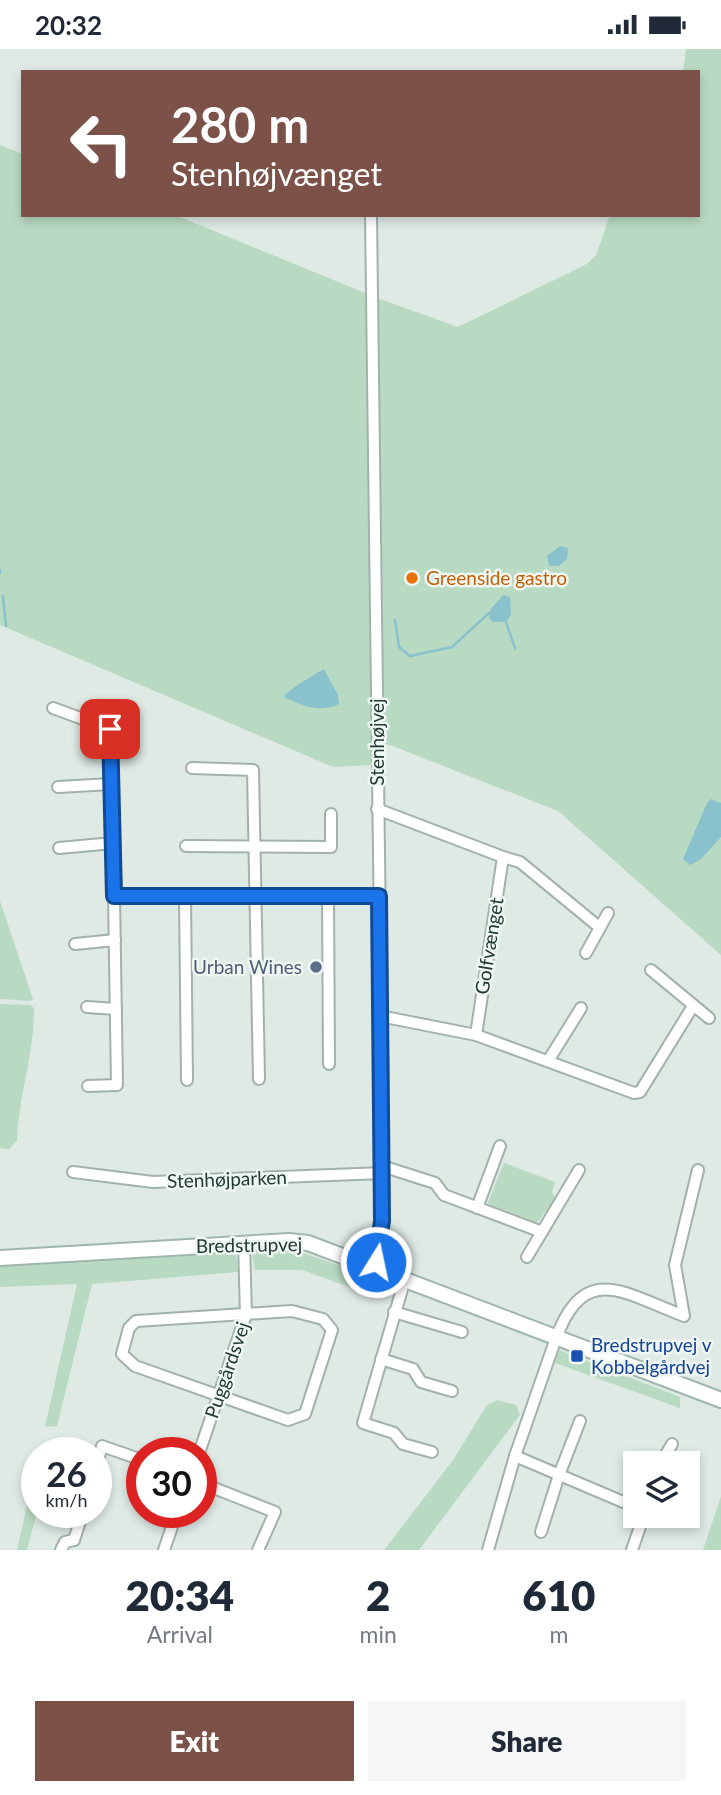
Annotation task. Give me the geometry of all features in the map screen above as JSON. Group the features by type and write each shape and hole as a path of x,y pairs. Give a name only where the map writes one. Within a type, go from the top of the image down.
{"street":[{"name":"Stenhøjvej","path":"371,217 382,1169 381,1240 374,1267"},
{"path":"52,708 110,729 117,1086 88,1086"},
{"path":"192,768 253,770 259,1079"},
{"path":"58,787 111,784"},
{"path":"377,809 520,862 599,927"},
{"path":"186,846 331,847 331,814"},
{"path":"60,848 113,843"},
{"name":"Golfvænget","path":"476,1035 503,856"},
{"path":"328,895 329,1064"},
{"path":"114,896 379,896"},
{"path":"185,896 187,1080"},
{"path":"586,953 608,913"},
{"path":"75,944 115,940"},
{"path":"650,970 709,1018"},
{"path":"380,1016 476,1035 634,1093 640,1092 693,1006"},
{"path":"87,1007 116,1009"},
{"path":"548,1061 581,1008"},
{"path":"477,1208 500,1146"},
{"path":"382,1169 435,1183 444,1195 542,1232"},
{"name":"Stenhøjparken","path":"73,1172 153,1182 382,1169"},
{"path":"527,1257 579,1170"},
{"path":"488,1550 515,1456 557,1336 577,1299 589,1291 613,1289 684,1316 675,1265 698,1170"},
{"name":"Bredstrupvej","path":"0,1258 298,1241 374,1267 721,1400"},
{"name":"Puggårdsvej","path":"205,1437 246,1315 244,1244"},
{"path":"405,1279 363,1423 394,1433 403,1444 432,1452"},
{"path":"394,1312 462,1332"},
{"path":"302,1313 323,1319 332,1330 305,1414 288,1420 135,1366 122,1354 123,1341 136,1321 246,1315 302,1313"},
{"path":"381,1359 413,1369 421,1382 452,1391"},
{"path":"541,1532 580,1421"},
{"path":"668,1451 672,1444"},
{"path":"515,1456 623,1502"},
{"path":"217,1489 275,1512 258,1550"},
{"path":"74,1540 78,1528"},
{"path":"164,1550 172,1528"},
{"path":"632,1550 640,1528"},
{"path":"61,1550 65,1542 74,1540"},
{"path":"74,1540 82,1550"}],"green space":[{"path":"686,49 721,49 721,955 558,811 390,745 374,745 373,765 333,767 0,625 0,145 21,153 21,217 180,217 380,299 458,327 587,264 596,255 609,217 700,217 700,70 683,70"},
{"path":"0,901 33,999 30,1001 0,999"},
{"path":"0,1004 31,1005 34,1008 32,1041 17,1141 9,1149 0,1148"},
{"path":"504,1163 555,1182 552,1193 556,1198 536,1224 490,1207 488,1202"},
{"path":"295,1250 375,1278 369,1294 302,1270 255,1270 252,1256 257,1252"},
{"path":"236,1253 238,1272 92,1284 57,1426 45,1427 77,1284 0,1287 0,1266"},
{"path":"559,1350 680,1397 680,1408 555,1363"},
{"path":"497,1400 516,1405 520,1415 419,1550 384,1550 453,1460 487,1405"},
{"path":"721,1496 721,1550 703,1550"},
{"path":"22,1528 33,1528 27,1550 17,1550"}],"water":[{"path":"560,546 568,548 567,559 559,566 549,566 547,556"},
{"path":"503,595 510,597 511,615 506,622 493,622 489,618 490,610"},
{"path":"324,669 338,695 339,704 325,708 311,707 284,697 296,686"},
{"path":"711,799 721,803 721,837 701,859 690,865 683,859"}],"waterway":[{"path":"3,596 6,626"},
{"path":"395,620 399,647 410,656 452,647 489,613"},
{"path":"506,622 515,648"}],"place":[{"name":"Greenside gastro","path":"412,578"},
{"name":"Urban Wines","path":"316,967"},
{"name":"Bredstrupvej v Kobbelgårdvej","path":"577,1356"}],"route":[{"path":"110,729 114,896 379,896 383,1173 381,1240 376,1262"}]}
